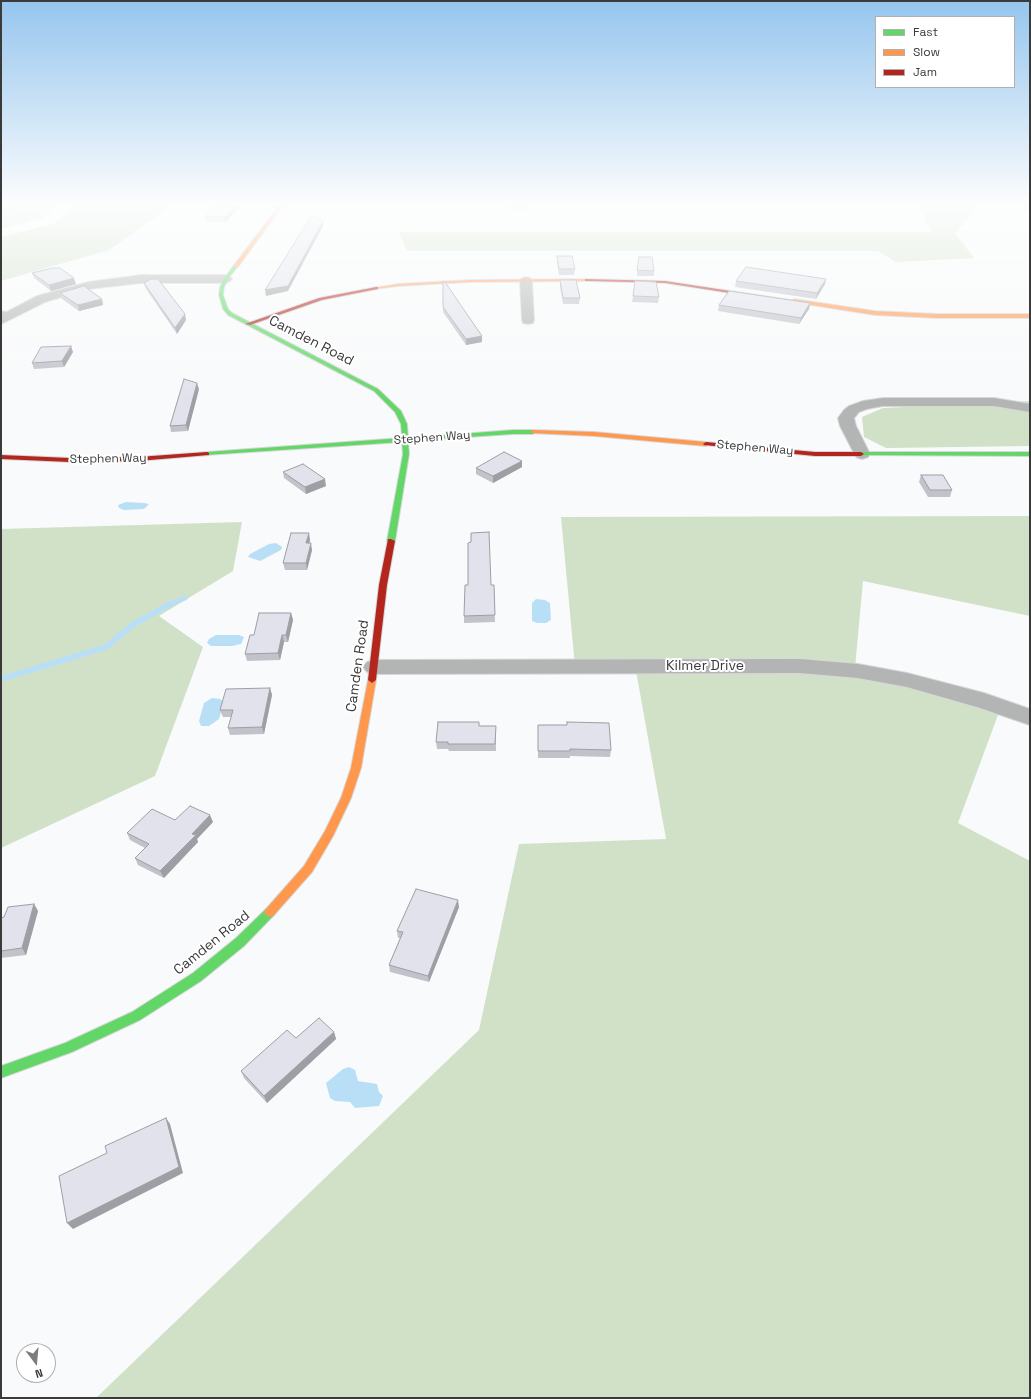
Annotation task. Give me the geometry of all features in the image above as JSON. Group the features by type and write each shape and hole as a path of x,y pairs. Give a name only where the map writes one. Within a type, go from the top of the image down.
{"street":[{"name":"Camden Road","path":"1,1072 68,1048 136,1016 197,977 240,942 278,904 308,869 329,833 346,798 356,768 374,667 383,586 406,454 404,424 398,411 382,395 230,314 222,302 221,294 222,287 233,269"},
{"path":"4,316 41,299 64,292 116,281 163,278 226,279"},
{"path":"248,324 321,300 373,288 442,281 608,280 665,282 852,310 902,315 1030,316"},
{"path":"526,281 528,320"},
{"path":"862,454 848,426 846,418 854,408 863,405 883,402 994,402 1030,408"},
{"name":"Stephen Way","path":"1,457 70,460 138,459 405,440 544,432 594,434 815,454 1030,454"},
{"name":"Kilmer Drive","path":"374,667 800,666 858,671 907,680 984,700 1030,717"}],"green space":[{"path":"1,269 42,269 1,281"},
{"path":"1030,401 1030,446 886,448 864,437 862,417 883,408"},
{"path":"1030,516 1030,616 863,581 855,668 1002,704 958,823 1030,861 1030,1398 96,1398 479,1030 519,844 666,839 635,665 575,666 561,517"},
{"path":"242,522 233,571 159,616 203,647 155,776 1,848 1,529"}],"water":[{"path":"126,502 149,504 144,509 124,510 119,508 118,505"},
{"path":"276,543 282,547 281,550 260,561 248,557 250,554 269,544"},
{"path":"536,599 545,600 550,603 551,620 546,623 537,623 532,621 532,603"},
{"path":"216,635 239,635 244,637 241,644 232,646 211,646 207,643 209,639"},
{"path":"212,698 220,699 224,702 219,719 209,726 201,726 199,721 204,703"},
{"path":"349,1067 355,1070 358,1081 377,1084 379,1092 383,1096 379,1106 355,1108 350,1102 335,1101 330,1098 326,1083 343,1069"}],"building":[{"path":"48,269 62,269 74,278 49,285 32,273"},
{"path":"278,269 297,269 288,286 265,290"},
{"path":"654,269 654,271 637,270"},
{"path":"744,269 761,269 826,279 817,293 736,281"},
{"path":"151,279 158,279 185,314 175,328 144,283"},
{"path":"560,280 576,280 580,298 563,298"},
{"path":"635,281 656,282 659,297 633,296"},
{"path":"443,282 445,282 482,336 466,339 443,307"},
{"path":"84,286 102,299 78,305 60,293"},
{"path":"729,291 810,303 801,318 719,305"},
{"path":"71,346 62,361 32,363 41,347"},
{"path":"184,379 197,383 186,425 170,426"},
{"path":"504,452 522,461 493,476 476,468"},
{"path":"303,464 325,479 305,487 283,472"},
{"path":"921,475 943,475 952,490 930,490"},
{"path":"489,532 491,585 494,585 495,615 464,616 465,585 468,585 468,543 471,542 471,533"},
{"path":"291,533 309,533 306,543 311,543 306,563 283,563"},
{"path":"259,613 291,613 286,635 282,635 278,653 245,654 250,635 254,635"},
{"path":"270,688 262,727 228,728 233,710 220,710 226,689"},
{"path":"438,722 479,722 479,726 496,726 495,744 448,744 448,742 436,742"},
{"path":"567,722 609,723 611,750 570,749 570,751 538,751 538,725 567,725"},
{"path":"190,806 210,815 192,834 196,835 160,871 135,858 149,844 127,833 152,809 175,820"},
{"path":"416,889 458,900 428,976 389,965 403,932 397,931"},
{"path":"34,904 22,948 1,951 1,918 4,917 8,907"},
{"path":"319,1018 334,1032 264,1096 241,1071 287,1030 296,1038"},
{"path":"166,1118 179,1167 67,1223 59,1176 107,1153 105,1146"}],"waterway":[{"path":"167,606 185,598"},
{"path":"1,679 106,647 134,624 167,606"}],"traffic: fast":[{"path":"233,269 222,287 221,295 226,309 230,314 376,390 398,411 404,424 406,454 391,541"},
{"path":"207,454 513,432 533,432"},
{"path":"861,454 1030,454"},
{"path":"1,1072 68,1048 136,1016 197,977 240,942 270,912"}],"traffic: slow":[{"path":"376,288 398,285 469,281 587,280"},
{"path":"794,301 875,313 937,316 1030,316"},
{"path":"533,432 594,434 706,444"},
{"path":"270,912 308,869 329,833 346,798 356,768 372,680"}],"traffic: jam":[{"path":"587,280 665,282 794,301"},
{"path":"248,324 321,299 376,288"},
{"path":"706,444 815,454 861,454"},
{"path":"1,457 70,460 138,459 207,454"},
{"path":"372,680 383,585 391,541"}]}
